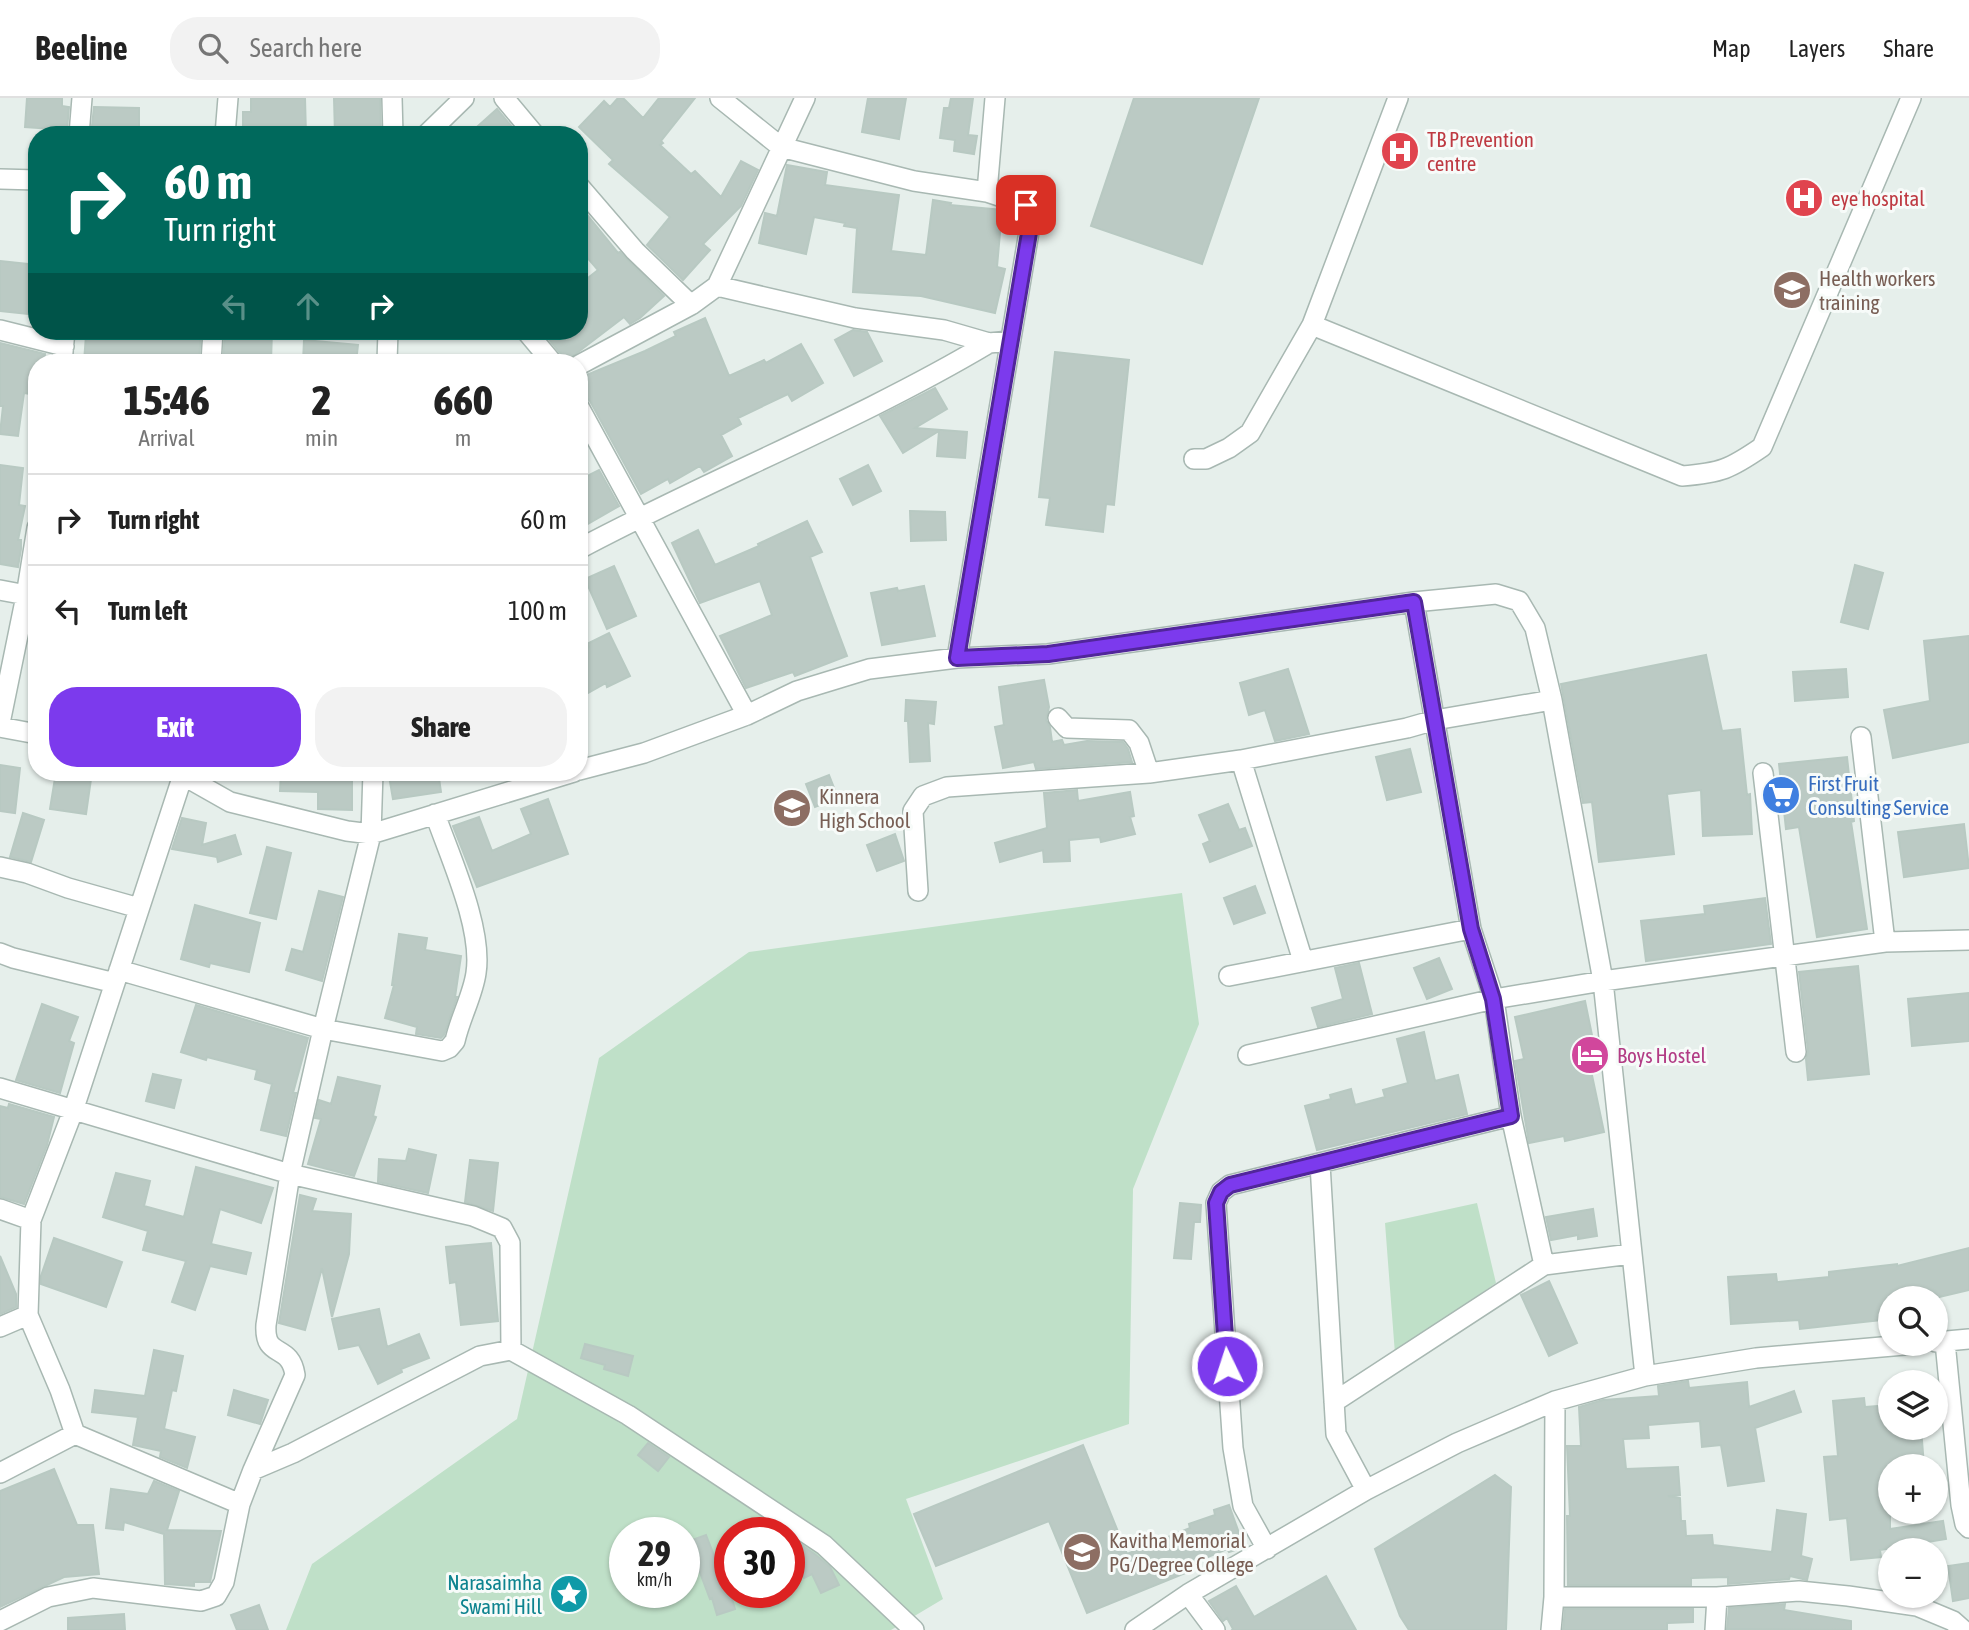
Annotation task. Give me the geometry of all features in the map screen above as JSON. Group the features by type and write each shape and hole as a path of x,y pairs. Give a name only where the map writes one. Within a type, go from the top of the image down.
{"street":[{"path":"80,126 82,98"},
{"path":"226,126 228,98"},
{"path":"392,98 393,126"},
{"path":"435,126 464,98"},
{"path":"504,98 527,126"},
{"path":"588,360 691,305 718,286 805,98"},
{"path":"987,192 995,98"},
{"path":"1194,459 1206,459 1229,448 1250,432 1312,325 1398,98"},
{"path":"1312,325 1682,476 1715,474 1737,464 1762,447 1911,98"},
{"path":"723,99 781,147 914,181 987,192 1026,205 1029,233 957,658"},
{"path":"0,179 28,180"},
{"path":"588,196 635,251 691,305"},
{"path":"718,286 855,318 944,330 989,343 1010,341"},
{"path":"0,330 28,337"},
{"path":"40,340 64,346"},
{"path":"534,340 545,354"},
{"path":"588,544 937,374 989,343"},
{"path":"588,424 747,715"},
{"path":"0,590 28,595"},
{"path":"588,768 644,753 747,715 797,691 869,669 957,658 1048,654 1414,602 1496,594 1519,601 1535,628 1552,700 1602,981 1645,1376"},
{"path":"1414,602 1471,929 1493,999 1511,1116 1544,1265"},
{"path":"28,612 0,725 28,732"},
{"path":"918,891 913,811 923,796 947,787 1149,774 1241,760 1407,728 1435,720 1552,700"},
{"path":"1058,718 1067,728 1129,730 1139,743 1149,774"},
{"path":"1861,737 1885,942"},
{"path":"1241,760 1303,961"},
{"path":"1763,773 1796,1052"},
{"path":"178,781 73,1111 31,1220 28,1315 60,1390 75,1434 240,1504"},
{"path":"194,781 230,802 347,831 371,834 544,781"},
{"path":"0,1621 48,1597 93,1588 201,1601 216,1596 224,1582 240,1504 295,1376 290,1358 270,1346 266,1338 290,1174 371,834 373,781"},
{"path":"0,953 13,958 117,976 323,1029 442,1051 455,1041 476,973 471,920 435,814"},
{"path":"0,867 139,908"},
{"path":"1229,976 1471,929"},
{"path":"1248,1055 1493,999 1602,981 1885,942 1969,940"},
{"path":"0,1088 290,1174 473,1216 502,1228 510,1242 511,1350"},
{"path":"1267,1549 1243,1506 1233,1447 1216,1203 1221,1192 1230,1185 1511,1116"},
{"path":"1320,1164 1336,1434 1366,1490"},
{"path":"0,1209 31,1220"},
{"path":"1334,1402 1544,1265 1632,1254"},
{"path":"0,1326 28,1315"},
{"path":"1948,1341 1969,1339"},
{"path":"1135,1630 1188,1594 1366,1490 1457,1443 1555,1401 1645,1376 1756,1358 1878,1347"},
{"path":"253,1469 293,1453 480,1356 511,1350 628,1415 824,1545 914,1630"},
{"path":"1942,1356 1961,1505 1965,1524 1969,1528"},
{"path":"1551,1630 1554,1597 1555,1401"},
{"path":"0,1473 75,1434"},
{"path":"1554,1597 1717,1597 1799,1591 1917,1606 1953,1621 1963,1630"},
{"path":"1188,1594 1215,1630"},
{"path":"1716,1630 1717,1597"}],"green space":[{"path":"1182,893 1199,1024 1133,1189 1129,1424 906,1499 943,1599 891,1630 286,1630 312,1564 517,1419 599,1058 749,952"},
{"path":"1477,1203 1496,1283 1395,1354 1385,1223"}],"building":[{"path":"27,98 62,98 62,106 69,107 67,126 25,127"},
{"path":"251,98 305,98 306,126 243,126 243,112 251,112"},
{"path":"334,98 380,98 381,126 335,126"},
{"path":"618,98 623,98 643,118 659,98 695,98 660,145 691,174 695,171 721,197 741,161 758,170 741,206 703,244 710,250 683,280 647,245 670,217 609,164 613,160 588,136 588,126 580,126 604,101 610,107"},
{"path":"868,98 906,98 899,139 862,132"},
{"path":"951,98 973,98 968,135 977,136 974,154 954,151 955,140 940,138 944,108 949,108"},
{"path":"1134,98 1259,98 1202,264 1091,226"},
{"path":"94,107 139,108 139,126 92,126"},
{"path":"497,109 511,126 478,126"},
{"path":"787,165 827,172 825,185 899,195 891,251 926,255 933,200 951,203 950,205 1002,210 997,267 1005,269 995,313 921,296 853,292 857,228 844,226 845,223 814,217 806,254 759,243 765,213 777,216"},
{"path":"588,216 618,253 664,296 630,324 624,317 575,354 561,354 549,340 588,340 588,278 598,270 588,258"},
{"path":"0,261 28,264 28,314 0,311"},
{"path":"705,318 729,376 764,360 766,363 801,344 823,383 792,401 788,394 738,418 741,424 721,435 732,456 704,472 700,466 670,483 668,479 641,494 588,399 588,374 676,336 674,332"},
{"path":"853,330 867,332 882,361 854,376 835,340"},
{"path":"86,340 200,340 200,354 85,354"},
{"path":"224,340 272,340 271,354 224,354"},
{"path":"304,340 358,345 357,354 303,354"},
{"path":"0,343 45,354 28,354 28,394 24,393 18,436 0,434 3,406 0,406"},
{"path":"1055,352 1129,360 1114,505 1106,504 1103,532 1046,525 1050,498 1039,497"},
{"path":"935,388 947,409 915,428 967,432 965,458 937,456 939,431 903,453 880,416"},
{"path":"0,465 23,468 19,505 25,506 18,540 21,540 21,549 18,567 0,564"},
{"path":"868,465 881,491 853,505 840,479"},
{"path":"599,470 619,506 588,524 588,476"},
{"path":"910,511 945,512 946,540 911,541"},
{"path":"807,521 822,552 810,557 847,656 795,676 793,672 746,688 720,636 772,615 760,581 700,603 672,543 698,530 715,565"},
{"path":"1855,565 1883,573 1868,629 1841,622"},
{"path":"614,566 636,616 607,629 588,586 588,578"},
{"path":"924,586 935,636 882,645 871,593"},
{"path":"609,633 630,676 607,687 606,683 588,693 588,644"},
{"path":"1969,636 1969,742 1893,758 1884,710 1930,701 1924,641"},
{"path":"1706,655 1722,731 1740,729 1747,795 1750,794 1752,834 1703,836 1701,790 1667,794 1674,854 1599,862 1592,802 1583,803 1561,684"},
{"path":"1288,669 1309,734 1275,741 1265,710 1249,715 1240,683"},
{"path":"1846,669 1848,697 1795,701 1793,672"},
{"path":"1044,680 1049,707 1046,720 1052,742 1062,740 1064,745 1087,741 1123,742 1132,762 1036,769 1034,762 1003,768 995,727 1004,725 999,687"},
{"path":"906,700 936,702 934,724 928,723 930,761 910,762 908,721 905,721"},
{"path":"1410,749 1421,792 1387,800 1376,757"},
{"path":"1847,757 1854,821 1851,822 1867,929 1817,937 1799,827 1786,829 1779,764"},
{"path":"0,765 20,768 15,813 0,811"},
{"path":"829,775 838,798 815,807 806,784"},
{"path":"55,781 91,781 86,814 50,809"},
{"path":"281,781 352,781 352,810 318,809 318,792 280,791"},
{"path":"390,781 439,781 441,792 393,799"},
{"path":"1077,790 1078,801 1130,792 1134,816 1130,817 1135,834 1101,842 1100,837 1069,840 1070,861 1044,862 1043,850 1000,862 995,843 1047,828 1044,793"},
{"path":"548,799 568,854 477,887 453,826 479,817 492,851 531,834 521,809"},
{"path":"1228,804 1239,830 1245,828 1252,846 1210,862 1203,844 1210,841 1199,815"},
{"path":"23,813 44,820 31,862 10,857"},
{"path":"182,818 206,823 202,845 235,835 241,854 218,862 217,857 172,849"},
{"path":"1964,824 1969,868 1904,877 1898,832"},
{"path":"895,834 904,861 877,871 867,845"},
{"path":"267,847 291,853 276,919 250,913"},
{"path":"1255,886 1265,913 1234,924 1224,898"},
{"path":"319,891 343,897 322,981 286,970 292,949 303,952"},
{"path":"1765,898 1771,944 1646,961 1641,921 1705,914 1704,906"},
{"path":"195,905 260,923 249,972 210,963 209,967 181,959"},
{"path":"399,934 427,938 425,950 461,956 457,997 441,1038 416,1034 417,1027 385,1018 394,985"},
{"path":"1439,958 1452,989 1427,999 1414,968"},
{"path":"1359,963 1372,1014 1318,1027 1312,1008 1343,999 1335,968"},
{"path":"1858,966 1869,1074 1808,1080 1808,1051 1799,972"},
{"path":"1969,993 1969,1041 1912,1046 1908,999"},
{"path":"1585,1001 1594,1045 1586,1047 1604,1132 1565,1141 1564,1136 1529,1143 1515,1061 1524,1059 1515,1017"},
{"path":"42,1004 78,1017 69,1041 74,1043 60,1093 16,1080"},
{"path":"196,1005 308,1038 293,1093 296,1093 286,1136 261,1130 272,1084 255,1079 257,1070 181,1052"},
{"path":"1424,1032 1435,1081 1458,1075 1467,1114 1317,1150 1305,1106 1331,1099 1330,1095 1351,1089 1355,1105 1385,1097 1383,1090 1408,1083 1397,1039"},
{"path":"153,1074 181,1080 174,1108 146,1101"},
{"path":"338,1077 380,1086 373,1116 376,1117 354,1176 308,1164 321,1119 315,1118 319,1100 331,1104"},
{"path":"9,1104 54,1117 47,1145 24,1204 0,1197 0,1106 8,1108"},
{"path":"409,1149 436,1155 428,1193 378,1182 379,1159 406,1161"},
{"path":"470,1160 498,1163 493,1211 465,1202"},
{"path":"196,1167 273,1188 261,1223 220,1209 211,1244 251,1253 246,1274 210,1266 195,1310 172,1302 186,1261 143,1250 148,1231 103,1217 116,1173 150,1181 144,1206 184,1217"},
{"path":"300,1195 316,1199 312,1211 351,1214 349,1254 332,1317 322,1268 305,1330 279,1323"},
{"path":"1180,1203 1201,1205 1200,1222 1194,1222 1191,1259 1174,1258"},
{"path":"1593,1209 1597,1236 1578,1239 1578,1235 1551,1240 1546,1217"},
{"path":"54,1238 122,1262 106,1307 41,1284 41,1276"},
{"path":"491,1243 498,1321 461,1325 456,1282 450,1283 446,1247"},
{"path":"1969,1248 1969,1290 1948,1295 1948,1286 1878,1286 1878,1320 1800,1329 1799,1320 1731,1324 1728,1277 1776,1274 1777,1282 1829,1277 1829,1272 1897,1266"},
{"path":"0,1256 16,1294 16,1307 0,1314"},
{"path":"1549,1281 1577,1343 1549,1356 1521,1295"},
{"path":"379,1309 387,1347 419,1334 429,1358 401,1369 402,1372 378,1384 359,1345 339,1349 332,1319"},
{"path":"585,1344 633,1356 628,1376 581,1358"},
{"path":"154,1350 183,1356 164,1429 195,1437 187,1468 160,1457 161,1451 133,1445 138,1417 92,1412 95,1390 145,1396"},
{"path":"1688,1381 1689,1388 1747,1382 1749,1407 1794,1391 1801,1412 1755,1428 1764,1481 1728,1486 1721,1445 1702,1447 1700,1421 1648,1425 1649,1438 1623,1439 1626,1469 1678,1467 1680,1495 1668,1496 1680,1498 1681,1521 1685,1521 1686,1536 1712,1535 1713,1545 1772,1552 1777,1510 1806,1514 1801,1556 1812,1559 1807,1580 1790,1576 1789,1579 1728,1584 1728,1577 1691,1578 1691,1585 1568,1585 1567,1516 1570,1516 1567,1446 1581,1446 1579,1407 1603,1400 1659,1396 1658,1386"},
{"path":"234,1390 268,1400 260,1424 228,1415"},
{"path":"1864,1398 1865,1407 1878,1406 1878,1440 1922,1440 1923,1454 1878,1454 1878,1524 1890,1524 1890,1529 1944,1524 1946,1538 1878,1538 1878,1557 1851,1560 1847,1518 1830,1520 1824,1457 1838,1456 1833,1401"},
{"path":"648,1443 669,1457 658,1471 638,1455"},
{"path":"1083,1445 1127,1554 1190,1528 1189,1524 1215,1515 1214,1510 1229,1505 1244,1547 1229,1552 1227,1549 1191,1564 1193,1570 1087,1613 1049,1521 936,1566 914,1514"},
{"path":"54,1469 77,1525 93,1525 99,1574 64,1577 0,1607 0,1491"},
{"path":"1495,1475 1511,1487 1506,1630 1409,1630 1400,1616 1375,1549"},
{"path":"154,1481 179,1491 167,1530 221,1531 210,1582 194,1582 194,1586 165,1584 164,1534 124,1522 123,1530 106,1528 111,1489 148,1494"},
{"path":"706,1535 714,1555 714,1605 700,1573 700,1537"},
{"path":"805,1547 830,1567 839,1585 821,1593 812,1574 805,1578"},
{"path":"1969,1563 1969,1598 1953,1601 1948,1566"},
{"path":"1326,1576 1356,1630 1232,1630 1227,1618 1223,1621 1209,1601 1236,1586 1254,1617"},
{"path":"1785,1604 1784,1610 1851,1621 1851,1630 1727,1629 1729,1608"},
{"path":"259,1605 268,1630 237,1630 231,1615"},
{"path":"715,1608 735,1608 735,1609 717,1615"},
{"path":"1565,1609 1693,1609 1693,1622 1667,1623 1667,1630 1563,1630"},
{"path":"124,1614 125,1630 68,1630 68,1618"}],"place":[{"name":"TB Prevention centre","path":"1400,151"},
{"name":"eye hospital","path":"1804,198"},
{"name":"Health workers training","path":"1792,290"},
{"name":"First Fruit Consulting Service","path":"1781,795"},
{"name":"Kinnera High School","path":"792,808"},
{"name":"Boys Hostel","path":"1590,1055"},
{"name":"Kavitha Memorial PG/Degree College","path":"1082,1552"},
{"name":"Narasaimha Swami Hill","path":"569,1594"}],"route":[{"path":"1026,205 1029,233 957,658 1048,654 1414,602 1471,929 1493,999 1511,1116 1230,1185 1221,1192 1216,1203 1227,1366"}]}
